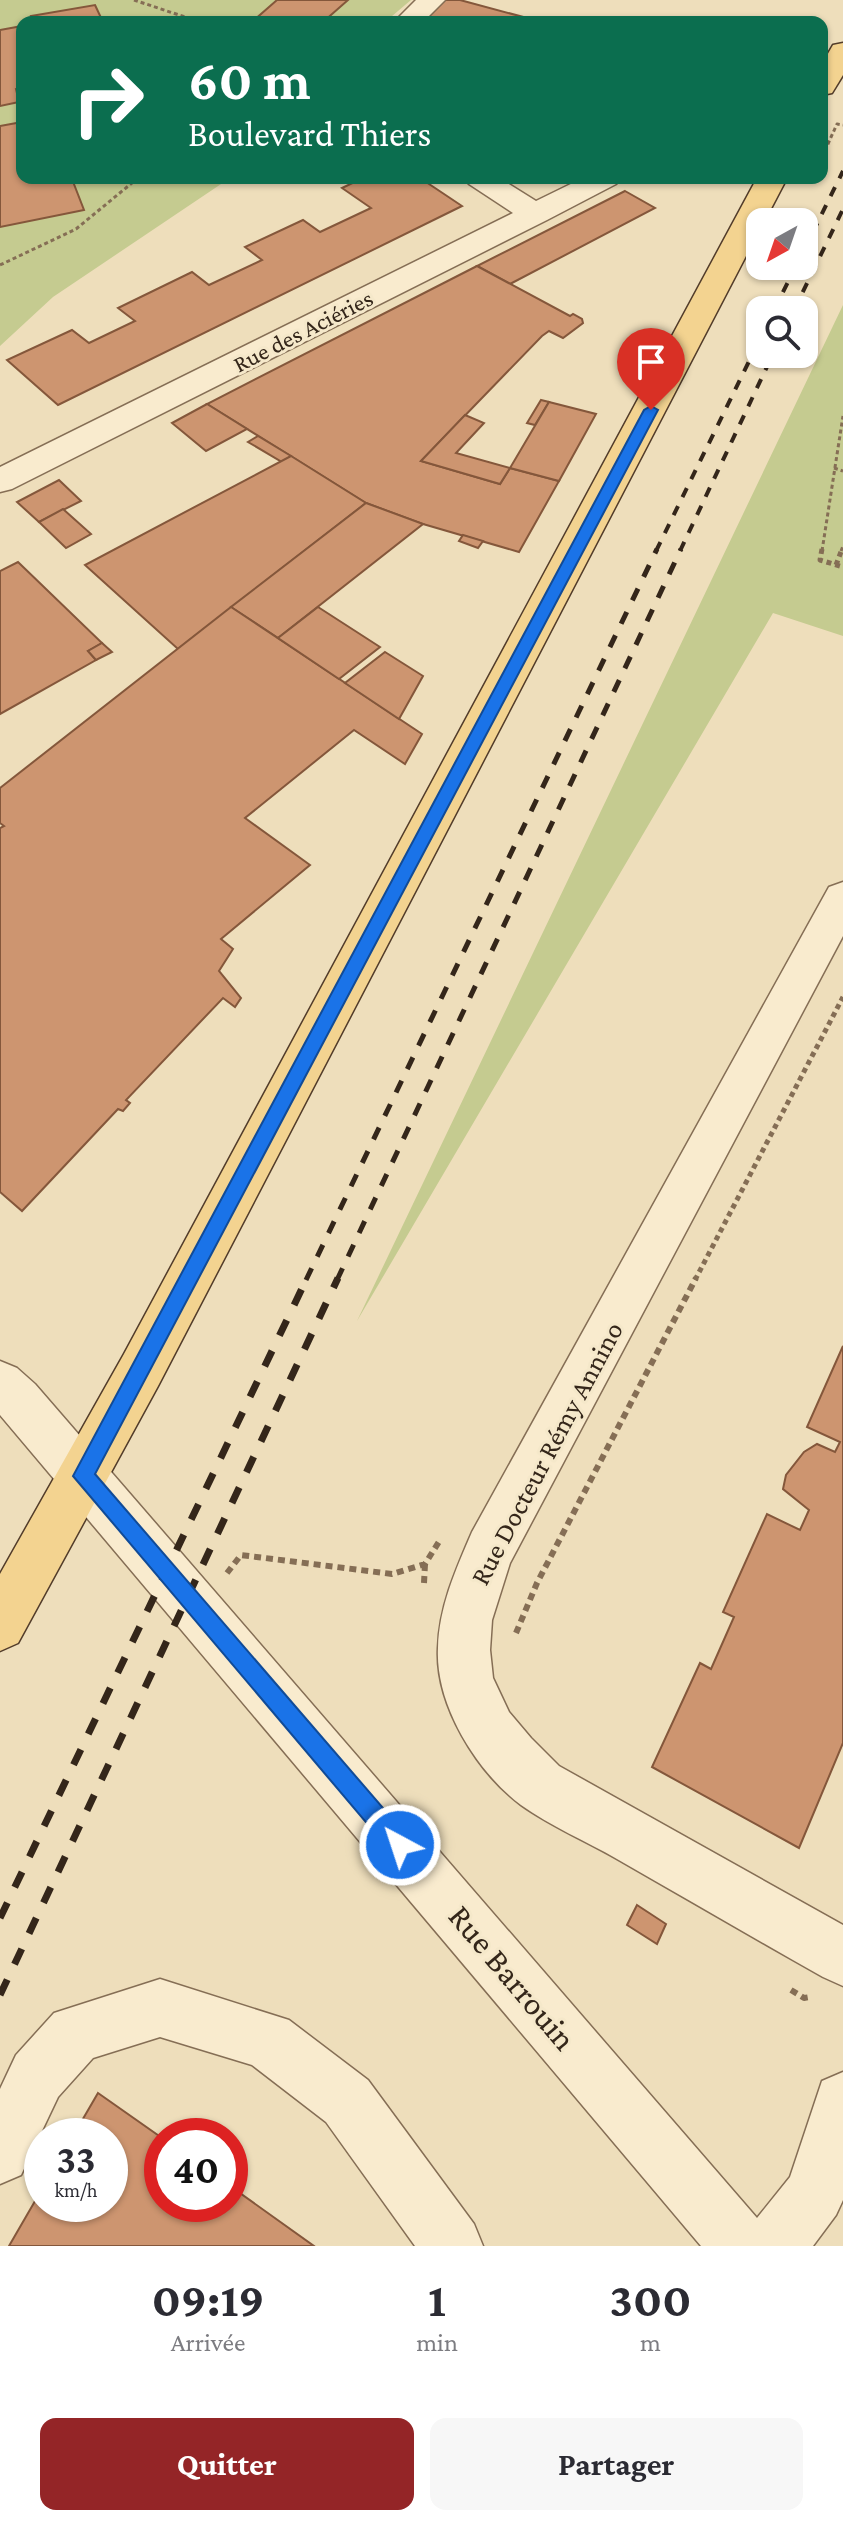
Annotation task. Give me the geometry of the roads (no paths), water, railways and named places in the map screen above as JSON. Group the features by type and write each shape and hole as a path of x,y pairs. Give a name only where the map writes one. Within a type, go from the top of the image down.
{"main road":[{"path":"828,77 843,51"},
{"path":"0,1625 84,1476 769,184"}],"street":[{"path":"414,16 432,0"},
{"path":"488,184 536,214"},
{"name":"Rue des Aciéries","path":"0,481 594,184"},
{"name":"Rue Docteur Rémy Annino","path":"843,898 490,1550 472,1592 462,1646 466,1683 480,1719 511,1758 540,1785 843,1957"},
{"name":"Rue Barrouin","path":"0,1384 18,1400 199,1609 741,2246"},
{"path":"0,2154 37,2076 75,2034 160,2008 268,2041 347,2101 452,2246"},
{"path":"774,2246 815,2194 843,2102"}],"railway":[{"path":"818,222 843,171"},
{"path":"801,296 843,209"},
{"path":"781,296 789,280"},
{"path":"656,551 746,368"},
{"path":"680,551 766,368"},
{"path":"306,1280 657,549"},
{"path":"337,1280 681,549"},
{"path":"0,1918 307,1278"},
{"path":"0,1995 338,1278"}]}
